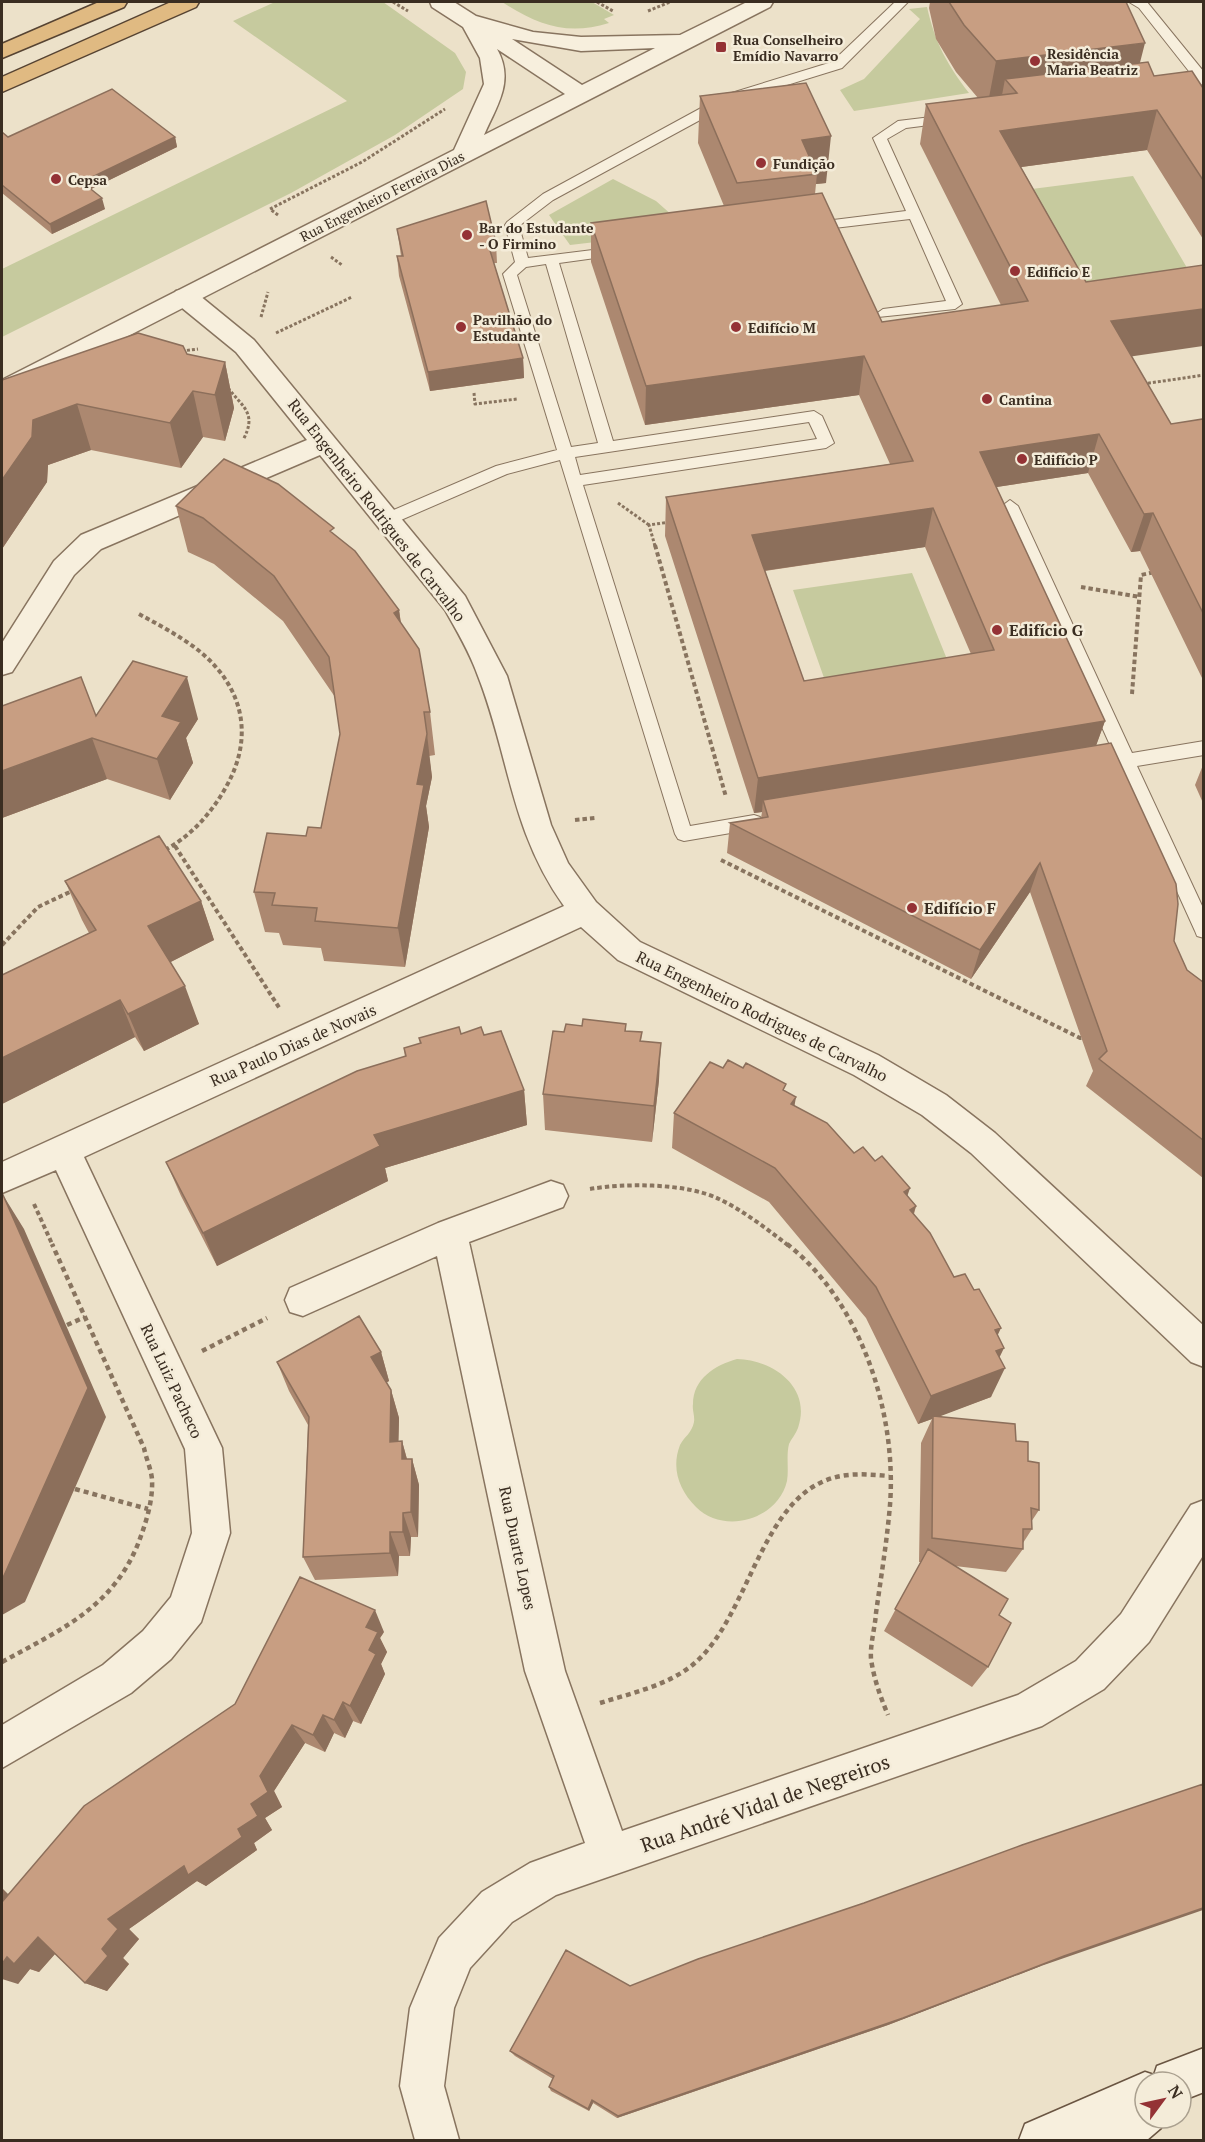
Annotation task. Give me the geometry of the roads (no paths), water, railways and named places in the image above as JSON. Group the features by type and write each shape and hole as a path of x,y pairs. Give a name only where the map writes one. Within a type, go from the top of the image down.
{"highway":[{"path":"2,52 116,2"},
{"path":"2,85 188,2"}],"street":[{"path":"440,2 581,94"},
{"name":"Rua Engenheiro Ferreira Dias","path":"2,390 762,2"},
{"path":"471,21 531,38 581,44 684,40"},
{"path":"464,154 495,84 491,58 471,21"},
{"name":"Rua Engenheiro Rodrigues de Carvalho","path":"185,297 245,346 326,442 455,603 493,676 536,825 555,869 585,911 629,951 866,1065 934,1105 983,1143 1203,1350"},
{"path":"2,665 64,568 91,542 326,442"},
{"name":"Rua Paulo Dias de Novais","path":"10,1174 585,911"},
{"name":"Rua Luiz Pacheco","path":"2,1748 117,1678 157,1646 187,1608 211,1533 203,1448 63,1149"},
{"path":"303,1300 450,1234 551,1196"},
{"name":"Rua Duarte Lopes","path":"450,1234 545,1671 610,1856"},
{"name":"Rua André Vidal de Negreiros","path":"437,2140 422,2086 432,2008 454,1953 497,1906 545,1878 1028,1712 1090,1675 1135,1628 1203,1518"},
{"path":"1041,2140 1133,2100"},
{"path":"1114,2140 1133,2123"}],"lane":[{"path":"522,263 512,225 548,197 730,98 786,86 837,64 902,2"},
{"path":"1135,2 1143,5 1200,86"},
{"path":"883,314 954,304 880,138 903,124 961,117"},
{"path":"799,228 914,214"},
{"path":"629,249 522,263 510,274 684,834 769,820"},
{"path":"551,259 607,447"},
{"path":"388,519 502,470 566,453 814,416 826,443 573,481"},
{"path":"1010,506 1128,760 1203,931"},
{"path":"1081,768 1203,748"}],"place":[{"name":"Rua Conselheiro Emídio Navarro","path":"721,47"},
{"name":"Residência Maria Beatriz","path":"1035,61"},
{"name":"Fundição","path":"761,163"},
{"name":"Cepsa","path":"56,179"},
{"name":"Bar do Estudante - O Firmino","path":"467,235"},
{"name":"Edifício E","path":"1015,271"},
{"name":"Pavilhão do Estudante","path":"461,327"},
{"name":"Edifício M","path":"736,327"},
{"name":"Cantina","path":"987,399"},
{"name":"Edifício P","path":"1022,459"},
{"name":"Edifício G","path":"997,630"},
{"name":"Edifício F","path":"912,908"}]}
